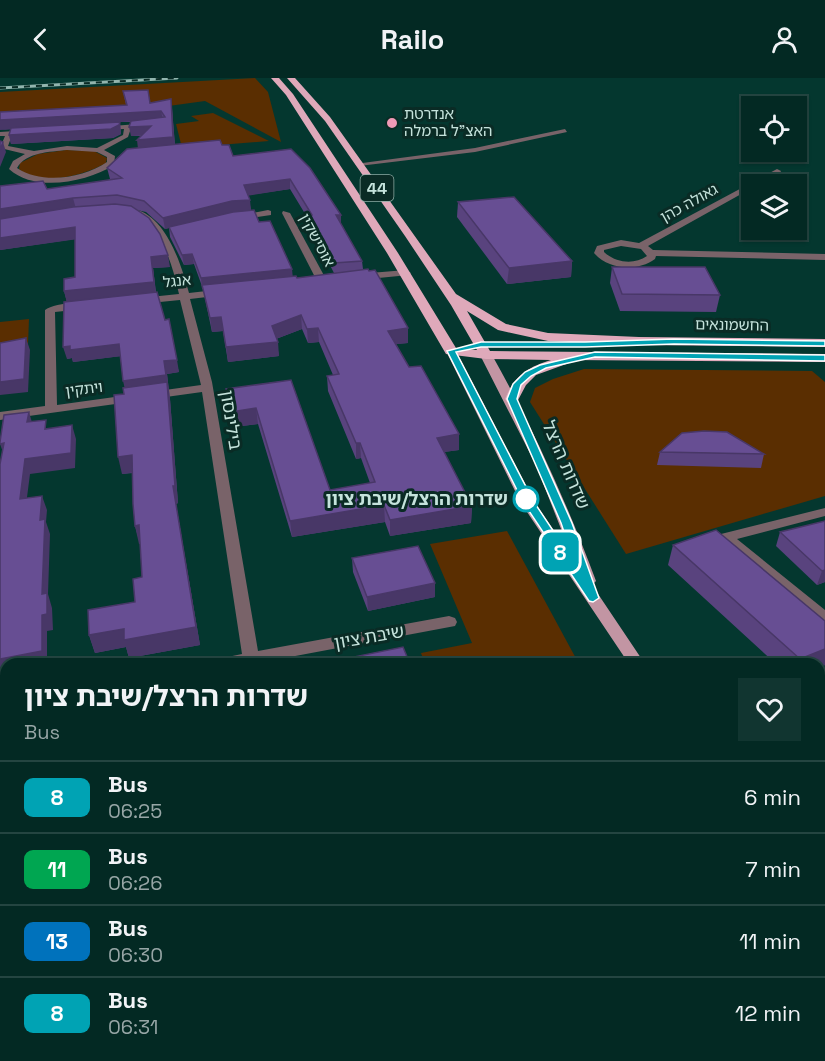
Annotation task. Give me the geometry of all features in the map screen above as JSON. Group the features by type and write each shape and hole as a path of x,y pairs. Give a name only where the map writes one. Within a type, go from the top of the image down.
{"highway":[{"name":"44","path":"278,81 363,204 451,351"},
{"name":"44","path":"300,81 453,297 483,349"},
{"name":"44","path":"453,297 502,327 548,337 639,341"},
{"name":"החשמונאים","path":"639,341 824,343"},
{"path":"483,349 639,341"},
{"name":"החשמונאים","path":"451,351 483,349 595,355 825,358"},
{"path":"512,399 517,384 528,374 565,360 595,355"}],"main road":[{"name":"שדרות הרצל","path":"483,349 512,399 566,523 593,598"},
{"name":"שדרות הרצל","path":"451,351 528,502 633,658"}],"street":[{"path":"92,128 163,124"},
{"path":"98,150 126,136 128,126"},
{"path":"359,164 475,150 565,131"},
{"path":"0,134 33,132"},
{"path":"9,133 4,148 34,153"},
{"path":"6,163 34,153 67,148 98,150 111,156 123,155"},
{"path":"6,174 44,179 77,177 105,168 111,163 111,156"},
{"path":"18,174 13,168 14,163 22,158"},
{"name":"גאולה כהן","path":"771,174 777,171"},
{"name":"גאולה כהן","path":"640,246 741,190"},
{"name":"בילינסון","path":"129,210 144,215 167,234 175,258 207,388 251,658"},
{"path":"224,220 268,213"},
{"name":"אוסישקין","path":"286,213 327,280 311,282"},
{"path":"652,253 651,258 645,262 626,264 606,260 599,253 600,248 609,244 625,243 640,246 652,253 825,257"},
{"path":"348,278 406,273"},
{"name":"אנגל","path":"128,302 230,291"},
{"path":"51,409 50,310 95,305"},
{"name":"ויתקין","path":"0,416 207,388"},
{"path":"825,512 726,537 825,619"},
{"name":"שיבת ציון","path":"251,658 449,622"}],"shaded area":[{"path":"255,78 268,92 281,142 205,101 154,108 0,116 0,92"},
{"path":"213,113 269,141 182,148 176,124 199,121 191,116"},
{"path":"66,150 94,151 107,158 106,163 86,172 50,179 28,175 19,169 20,163 38,154"},
{"path":"29,319 28,344 0,347 0,322"},
{"path":"584,369 812,371 825,382 825,496 626,554 530,402 535,388 553,379"},
{"path":"507,531 576,658 423,658 421,653 472,643 430,544"}],"building":[{"path":"148,90 150,103 171,99 173,137 137,140 151,126 129,127 131,121 165,117 161,111 0,120 0,112 127,105 123,91"},
{"path":"120,122 111,129 9,135 11,128"},
{"path":"220,140 222,145 229,145 233,156 291,149 310,168 341,215 336,215 362,261 334,263 310,216 312,215 290,179 244,185 250,200 232,201 163,218 144,201 117,195 73,198 0,209 0,186 43,181 47,189 122,178 107,168 127,149"},
{"path":"514,197 572,261 509,268 458,202"},
{"path":"115,204 131,206 149,218 160,234 168,255 151,257 154,282 64,291 64,279 75,277 75,227 0,238 0,219 73,207"},
{"path":"254,210 259,222 270,221 292,269 201,278 192,254 182,255 169,227 233,212"},
{"path":"612,267 705,267 720,295 622,294"},
{"path":"368,269 369,271 375,270 408,328 388,331 409,367 421,366 459,434 437,438 472,506 390,520 384,505 290,521 256,408 231,412 226,389 291,380 330,490 375,482 360,443 356,443 327,376 339,374 318,328 307,329 301,315 272,326 278,342 226,347 221,317 210,318 202,285 296,276 297,278"},
{"path":"157,292 165,320 169,319 177,360 164,361 166,375 123,381 119,344 70,350 70,346 63,347 64,302"},
{"path":"26,338 24,379 0,382 0,343"},
{"path":"167,382 175,486 173,486 196,627 124,640 124,629 89,635 88,610 135,602 133,579 142,577 139,525 135,526 133,504 132,455 118,457 114,395 124,394 123,388"},
{"path":"29,412 27,422 46,420 45,429 72,425 71,453 25,459 20,499 42,496 40,520 45,519 42,594 47,593 47,614 42,615 42,651 0,658 0,464 4,443 0,444 0,442 4,415"},
{"path":"727,432 764,454 660,452 682,433"},
{"path":"825,521 825,570 822,571 780,532"},
{"path":"716,530 825,621 825,649 799,658 673,545"},
{"path":"418,546 435,583 367,597 352,558"},
{"path":"403,647 408,658 349,658"}],"railway":[{"path":"0,88 177,78"}],"bus line":[{"name":"8","path":"825,343 639,341 585,345 481,344 451,351 528,502 593,598 566,523 512,399 517,384 528,374 543,366 595,355 825,358"}],"place":[{"name":"אנדרטת האצ\"ל ברמלה","path":"392,123"},
{"name":"שדרות הרצל/שיבת ציון","path":"526,499"}]}
